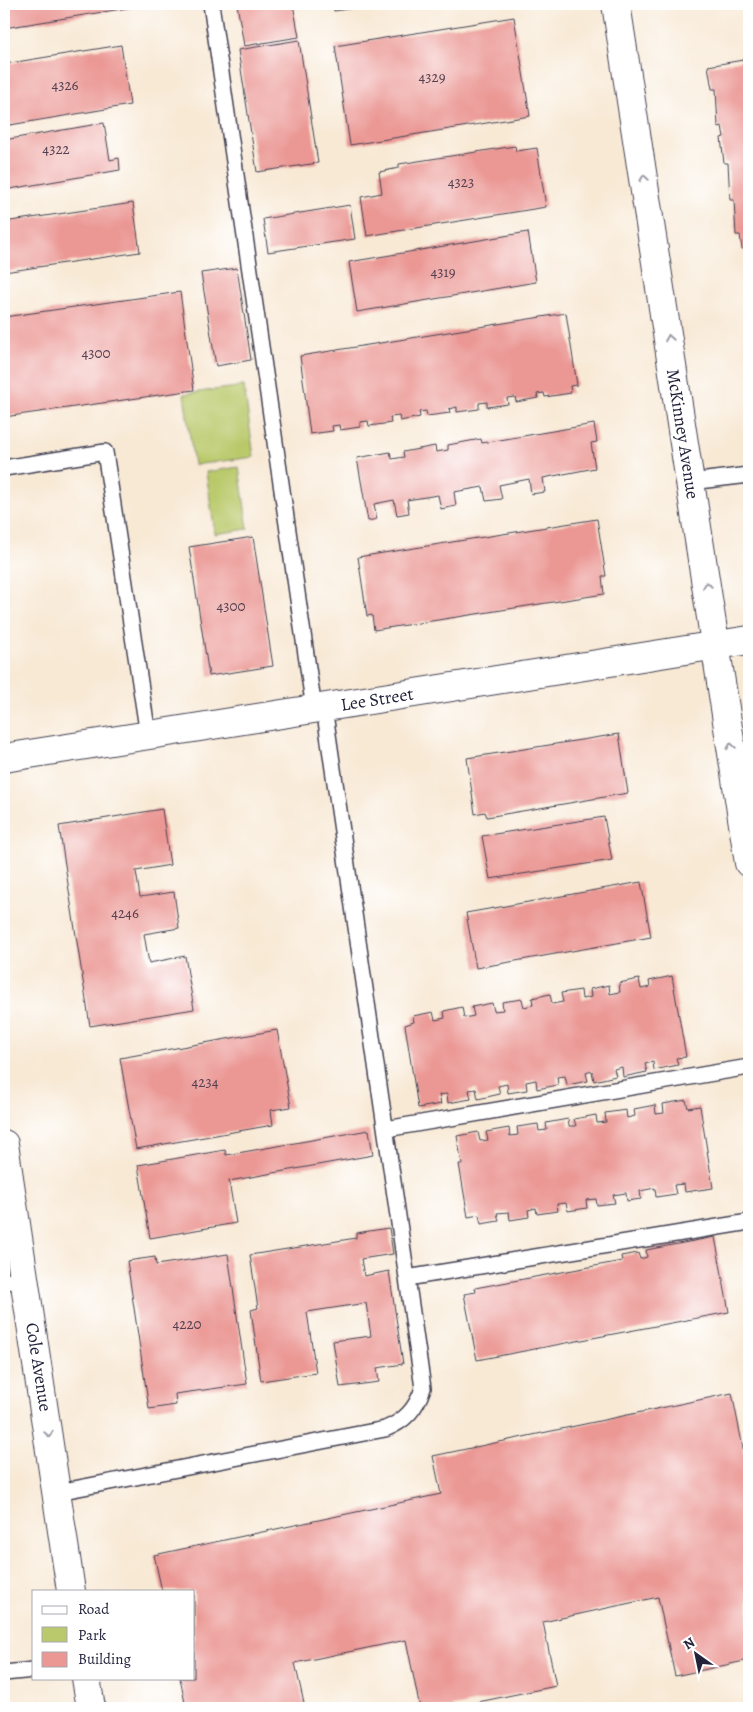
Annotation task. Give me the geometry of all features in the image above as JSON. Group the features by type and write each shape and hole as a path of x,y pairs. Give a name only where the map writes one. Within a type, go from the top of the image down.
{"street":[{"name":"McKinney Avenue","path":"616,4 749,864"},
{"name":"Lee Street","path":"4,758 749,640"},
{"name":"Cole Avenue","path":"4,1144 14,1281 58,1492 71,1590"},
{"path":"86,1680 91,1708"}],"lane":[{"path":"58,1492 385,1430 398,1424 410,1414 418,1402 423,1388 386,1129 211,4"},
{"path":"4,468 105,452 148,735"},
{"path":"690,482 749,475"},
{"path":"386,1129 749,1067"},
{"path":"407,1278 749,1222"},
{"path":"4,1673 32,1670"}],"green space":[{"path":"244,386 254,457 194,465 184,394"},
{"path":"239,467 248,529 215,534 206,472"}],"building":[{"path":"4,4 146,4 146,5 4,28"},
{"path":"237,4 293,4 299,37 244,46"},
{"path":"333,4 376,4 376,5 334,11"},
{"path":"514,17 530,116 350,145 335,46"},
{"path":"299,40 318,163 257,172 238,50"},
{"path":"121,45 130,105 4,126 4,64"},
{"path":"749,59 749,248 742,249 740,235 736,235 734,200 730,200 728,163 724,163 721,138 724,137 722,126 718,127 716,89 712,89 708,66"},
{"path":"104,123 110,160 119,158 120,170 4,190 4,140"},
{"path":"515,146 516,151 537,148 546,207 367,236 361,197 382,193 379,172 399,168 399,164"},
{"path":"133,203 140,252 4,272 4,222"},
{"path":"350,205 355,239 268,252 263,219"},
{"path":"528,232 536,282 357,312 349,262"},
{"path":"237,268 251,360 216,366 201,273"},
{"path":"180,292 194,390 4,417 4,317"},
{"path":"566,313 577,385 570,386 571,393 545,397 544,393 537,394 538,398 516,402 515,397 507,398 508,404 487,407 487,402 479,403 479,409 457,412 457,407 449,409 450,413 427,416 426,411 419,412 420,417 400,421 399,416 390,417 391,423 369,426 368,421 360,422 360,427 340,430 339,425 332,426 333,431 310,434 300,356"},
{"path":"594,424 597,442 591,443 595,468 543,478 545,492 531,494 529,479 499,485 502,499 486,501 483,487 454,492 456,506 441,509 438,495 407,500 409,513 397,515 394,500 374,504 377,519 368,521 357,458 390,452 392,459 404,457 403,452 435,446 436,452 448,450 448,445 481,439 482,443"},
{"path":"597,519 606,576 602,576 604,594 374,630 372,615 367,616 358,557"},
{"path":"253,537 273,666 209,676 189,547"},
{"path":"619,734 628,793 487,817 485,812 475,814 467,758"},
{"path":"162,809 170,865 136,871 140,897 174,892 179,928 144,934 149,963 185,956 194,1009 90,1026 59,826"},
{"path":"604,817 612,860 490,879 482,836"},
{"path":"641,882 651,937 476,968 466,913"},
{"path":"672,976 686,1057 676,1058 678,1065 654,1070 653,1062 645,1064 647,1072 623,1077 622,1067 614,1069 616,1076 594,1081 592,1071 586,1073 588,1081 567,1085 565,1076 557,1077 558,1085 537,1089 536,1080 526,1082 527,1090 508,1093 507,1084 498,1086 500,1094 478,1099 476,1089 469,1090 471,1099 448,1103 447,1094 439,1095 441,1104 418,1108 405,1025 414,1022 413,1016 433,1012 435,1020 445,1018 444,1011 462,1007 464,1018 474,1016 472,1007 492,1003 494,1011 503,1010 502,1002 522,999 524,1007 533,1005 532,998 550,994 552,1004 563,1002 561,993 581,990 582,999 591,997 590,989 609,985 610,994 620,992 619,983 639,979 641,989 650,987 649,981"},
{"path":"277,1030 291,1107 271,1110 273,1125 136,1149 120,1058"},
{"path":"686,1100 688,1108 700,1106 713,1188 685,1192 684,1184 674,1185 676,1194 656,1197 655,1188 640,1191 641,1199 627,1201 626,1193 613,1195 615,1203 597,1205 596,1199 586,1200 587,1208 568,1211 566,1203 557,1204 558,1211 537,1214 536,1208 528,1210 529,1217 510,1220 509,1212 497,1213 499,1221 481,1224 479,1215 468,1217 459,1164 462,1164 457,1136 478,1132 480,1141 488,1140 486,1132 509,1128 510,1136 518,1135 517,1127 538,1124 539,1131 547,1130 546,1123 568,1119 569,1126 576,1126 574,1119 596,1115 597,1123 606,1122 605,1113 626,1110 627,1118 635,1116 634,1109 655,1105 656,1114 664,1113 663,1104"},
{"path":"369,1130 373,1155 229,1181 236,1223 150,1238 138,1165 225,1150 226,1155"},
{"path":"389,1228 393,1254 361,1259 364,1276 389,1271 403,1364 377,1368 379,1382 340,1387 333,1341 371,1336 366,1303 307,1312 316,1373 261,1381 251,1310 258,1308 250,1255 356,1238 356,1233"},
{"path":"715,1237 729,1312 477,1360 464,1294 476,1292 475,1288 622,1261 621,1256 638,1253 640,1259 647,1257 646,1250"},
{"path":"228,1254 247,1384 175,1394 176,1405 149,1409 127,1261 155,1257 156,1265"},
{"path":"732,1393 749,1478 749,1660 675,1676 658,1597 543,1622 556,1686 449,1708 420,1708 406,1640 295,1663 305,1708 186,1708 180,1680 195,1680 195,1590 162,1590 154,1555 441,1494 433,1456"}]}
